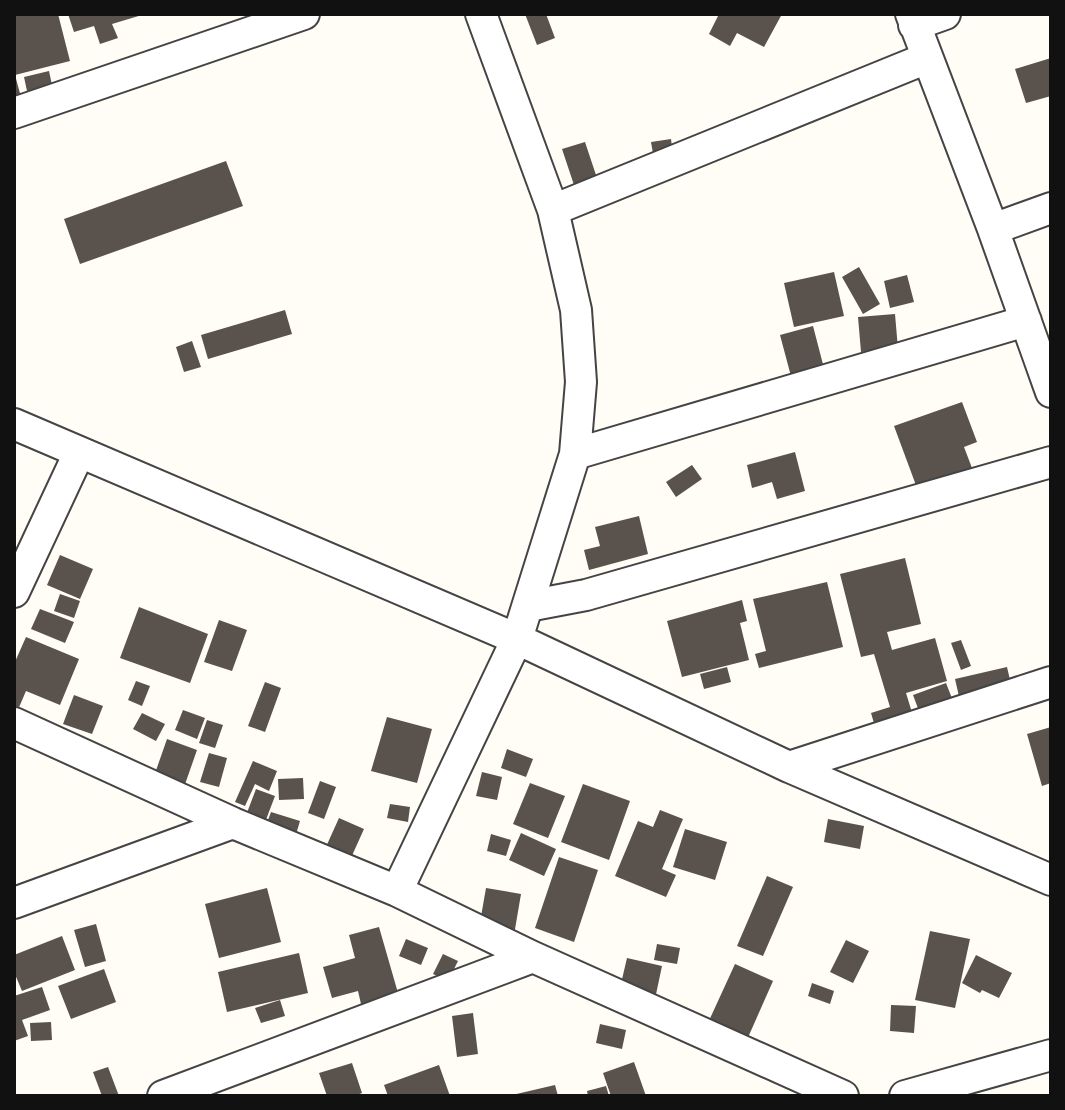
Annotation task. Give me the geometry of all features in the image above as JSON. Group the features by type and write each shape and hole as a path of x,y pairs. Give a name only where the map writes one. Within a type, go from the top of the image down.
{"street":[{"path":"14,113 304,14"},
{"path":"397,891 517,639 575,454 581,382 576,310 553,210 481,14"},
{"path":"945,14 912,20 993,229 1051,392"},
{"path":"553,210 927,58"},
{"path":"993,229 1051,208"},
{"path":"575,454 1026,321"},
{"path":"14,424 517,639 789,767 1051,880"},
{"path":"14,592 79,453"},
{"path":"528,606 586,595 1051,462"},
{"path":"789,767 1051,682"},
{"path":"14,723 233,823 397,891 533,957 843,1096"},
{"path":"14,903 233,823"},
{"path":"163,1096 533,957"},
{"path":"905,1096 1051,1055"}],"building":[{"path":"14,14 58,14 70,61 15,75 21,97 14,99"},
{"path":"68,14 142,15 112,24 118,38 100,44 94,26 74,32"},
{"path":"525,14 546,14 555,38 537,45"},
{"path":"719,14 782,14 764,47 737,33 730,46 709,34"},
{"path":"1051,58 1051,96 1026,103 1015,69"},
{"path":"49,71 52,85 27,91 24,77"},
{"path":"671,139 674,163 655,165 651,142"},
{"path":"585,142 599,184 576,191 562,149"},
{"path":"226,161 243,206 80,264 64,219"},
{"path":"859,267 880,304 863,314 842,277"},
{"path":"834,272 844,316 794,327 784,283"},
{"path":"907,275 914,302 890,308 884,281"},
{"path":"285,310 292,334 208,359 201,335"},
{"path":"895,314 898,349 861,352 858,317"},
{"path":"813,326 825,372 792,380 780,335"},
{"path":"192,341 201,367 184,372 176,347"},
{"path":"962,402 977,442 964,447 972,468 917,488 894,426"},
{"path":"795,452 805,491 777,499 772,482 752,488 747,465"},
{"path":"692,465 702,479 676,497 666,482"},
{"path":"639,516 648,554 589,570 584,550 600,546 595,527"},
{"path":"60,555 93,569 80,599 47,585"},
{"path":"905,558 921,624 887,632 892,650 935,638 947,681 906,693 914,719 876,730 871,713 890,707 874,654 861,657 840,574"},
{"path":"827,582 843,647 759,668 755,654 766,651 753,599"},
{"path":"60,594 80,601 74,618 54,611"},
{"path":"742,600 747,621 740,623 749,660 682,677 667,621"},
{"path":"139,607 208,634 190,683 120,658"},
{"path":"40,609 74,622 65,643 31,629"},
{"path":"219,620 247,630 232,671 204,662"},
{"path":"26,637 79,659 60,705 26,691 14,719 14,664"},
{"path":"961,640 971,666 961,670 951,643"},
{"path":"727,667 731,682 704,689 700,674"},
{"path":"1007,667 1013,693 961,705 955,679"},
{"path":"136,681 150,686 142,706 128,700"},
{"path":"265,682 281,688 265,732 248,726"},
{"path":"946,683 955,706 922,719 913,695"},
{"path":"74,695 103,706 92,734 63,724"},
{"path":"183,710 205,718 197,739 175,730"},
{"path":"142,713 165,724 156,741 133,729"},
{"path":"387,717 432,729 417,783 371,771"},
{"path":"207,720 223,725 215,748 199,743"},
{"path":"1051,727 1051,783 1042,786 1027,734"},
{"path":"167,739 197,750 183,790 153,779"},
{"path":"507,749 533,759 526,777 501,768"},
{"path":"209,753 227,758 219,787 200,782"},
{"path":"253,761 277,771 269,791 255,784 245,806 235,802"},
{"path":"482,772 502,777 497,800 476,796"},
{"path":"303,778 304,799 279,800 278,779"},
{"path":"320,781 336,787 324,819 308,813"},
{"path":"530,783 565,796 548,838 513,824"},
{"path":"583,784 630,801 609,860 561,842"},
{"path":"256,789 275,796 264,825 245,818"},
{"path":"390,804 410,807 408,822 387,818"},
{"path":"660,810 683,819 662,869 676,875 666,897 615,876 638,821 653,827"},
{"path":"271,812 300,821 294,841 264,831"},
{"path":"339,818 364,829 350,860 325,849"},
{"path":"828,819 864,826 860,849 824,842"},
{"path":"685,829 727,842 715,880 673,867"},
{"path":"521,833 556,849 544,876 509,860"},
{"path":"491,834 511,840 506,856 487,851"},
{"path":"559,857 598,870 574,942 535,928"},
{"path":"767,876 793,887 763,956 737,946"},
{"path":"267,888 281,942 219,958 205,904"},
{"path":"486,888 521,894 514,935 479,928"},
{"path":"96,924 106,961 85,967 74,930"},
{"path":"379,927 398,993 361,1004 358,991 332,998 323,967 355,958 349,935"},
{"path":"930,931 970,939 955,1008 915,1000"},
{"path":"62,936 75,970 22,991 14,972 14,955"},
{"path":"406,939 428,948 421,965 399,956"},
{"path":"846,940 869,951 853,983 830,972"},
{"path":"657,944 680,948 677,964 654,960"},
{"path":"299,953 308,993 227,1012 218,972"},
{"path":"443,954 458,961 448,981 433,974"},
{"path":"976,955 1012,973 999,998 982,990 980,993 962,983"},
{"path":"627,958 662,966 655,999 619,992"},
{"path":"735,964 773,981 746,1042 707,1025"},
{"path":"104,969 116,1002 71,1019 58,986"},
{"path":"812,983 834,991 830,1004 808,996"},
{"path":"42,987 50,1010 22,1020 28,1036 14,1041 14,996"},
{"path":"280,1000 285,1016 261,1023 255,1008"},
{"path":"891,1005 916,1006 914,1033 890,1031"},
{"path":"473,1013 478,1054 457,1057 452,1016"},
{"path":"51,1022 52,1040 31,1041 30,1023"},
{"path":"600,1024 626,1030 622,1049 596,1043"},
{"path":"634,1062 646,1096 611,1096 603,1073"},
{"path":"352,1063 362,1093 327,1096 319,1073"},
{"path":"439,1065 450,1096 388,1096 384,1085"},
{"path":"108,1067 119,1096 102,1096 93,1072"},
{"path":"555,1085 558,1096 512,1096 512,1095"},
{"path":"606,1086 609,1096 588,1096 587,1091"}]}
